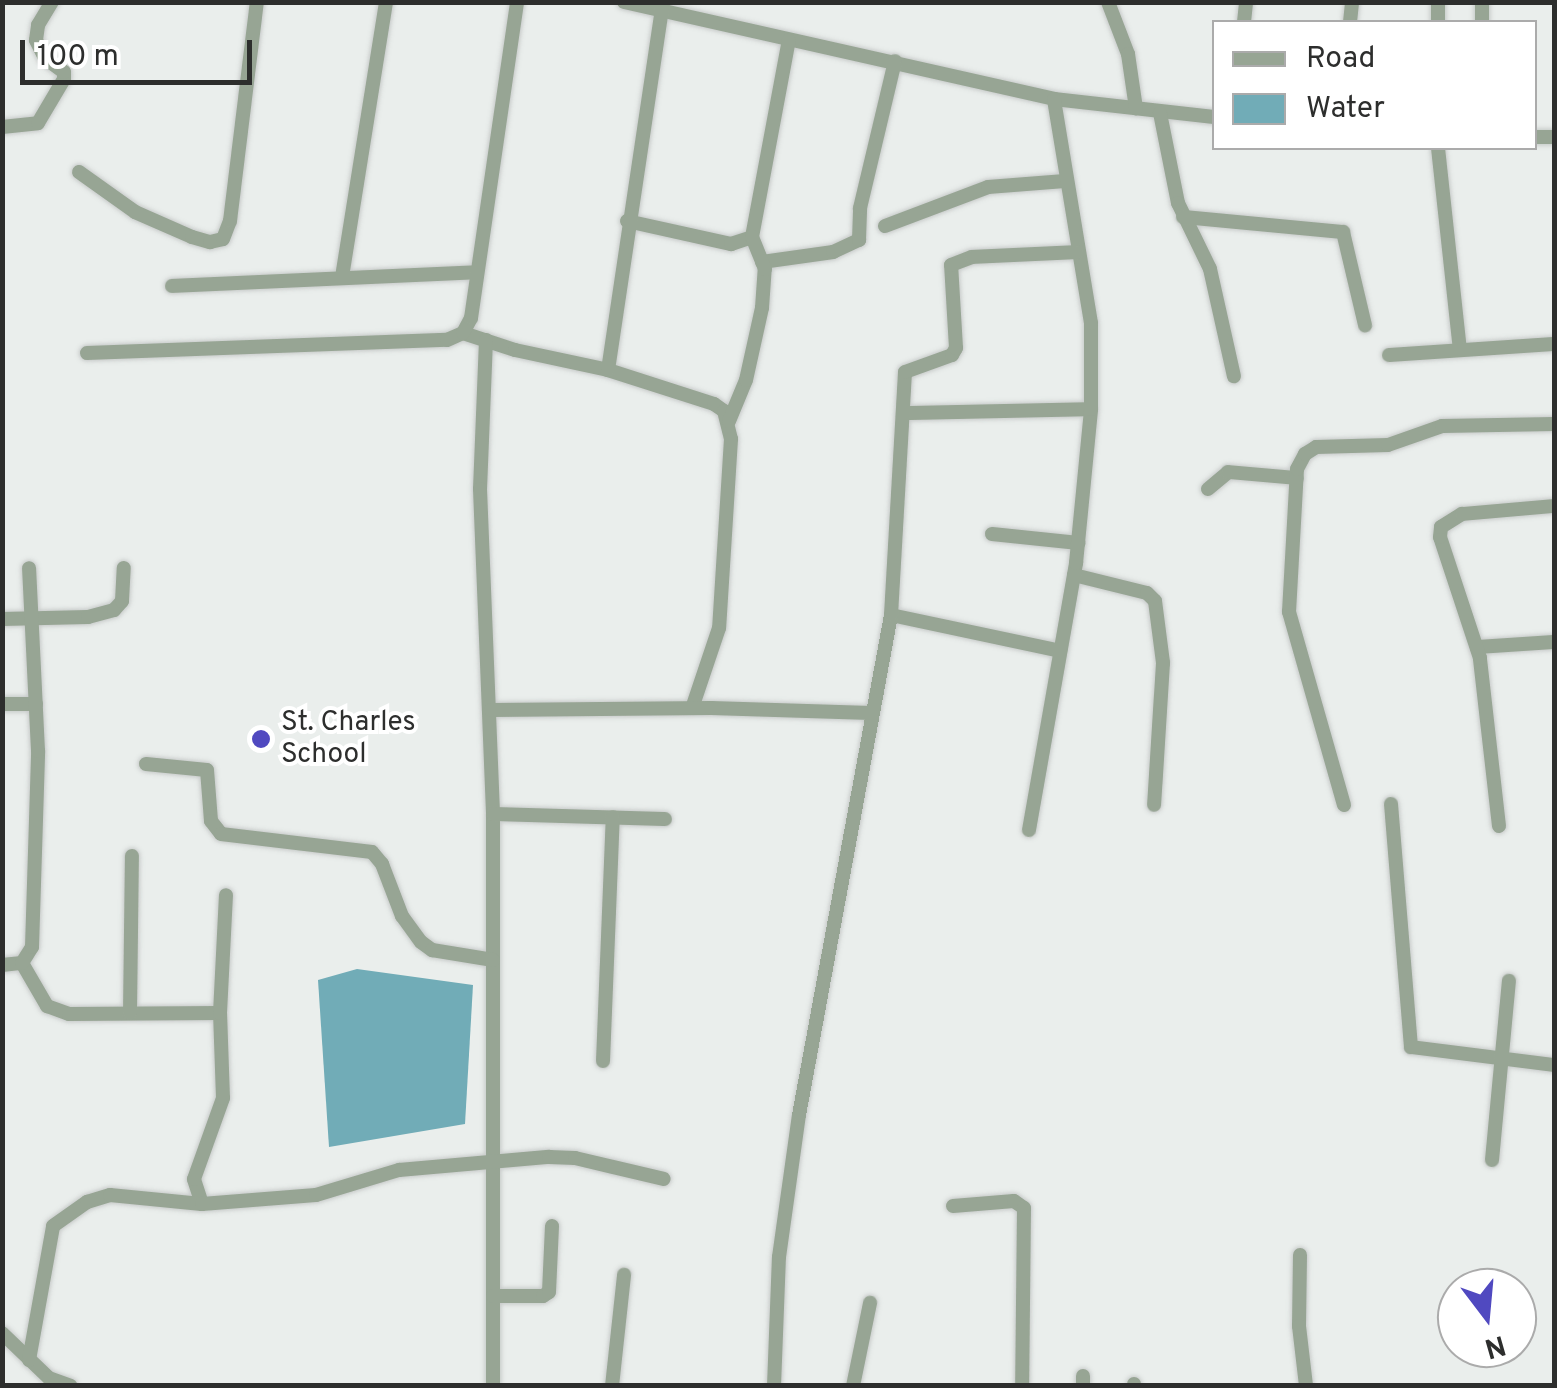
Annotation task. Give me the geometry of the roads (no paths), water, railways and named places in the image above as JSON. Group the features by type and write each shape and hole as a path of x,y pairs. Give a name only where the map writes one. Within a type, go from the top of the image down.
{"street":[{"path":"2,127 38,123 64,79 64,72 46,58 36,40 38,25 52,2"},
{"path":"79,172 135,212 192,237 210,242 223,239 230,221 257,2"},
{"path":"342,277 386,2"},
{"path":"87,353 448,340 463,333 471,318 516,2"},
{"path":"624,2 663,6 789,40 1054,99 1212,117"},
{"path":"1108,2 1128,54 1136,108"},
{"path":"608,370 627,221 663,6"},
{"path":"692,708 719,628 729,421 755,344 762,308 762,262 752,237 789,40"},
{"path":"762,262 846,249 859,240 860,208 896,62"},
{"path":"1029,830 1079,543 1091,409 1091,322 1076,252 1054,99"},
{"path":"1160,113 1183,217 1210,270 1234,376"},
{"path":"1438,150 1460,349"},
{"path":"885,226 988,187 1065,182"},
{"path":"1183,217 1343,232 1365,326"},
{"path":"627,221 731,244 752,237"},
{"path":"774,1386 779,1257 799,1115 891,615 906,369 946,358 956,348 951,265 972,257 1076,252"},
{"path":"172,286 475,272"},
{"path":"463,333 608,370 714,404 729,421"},
{"path":"486,340 481,509 493,814 493,1386"},
{"path":"1389,355 1554,344"},
{"path":"906,412 1091,409"},
{"path":"1344,805 1289,612 1297,478 1304,454 1316,448 1376,447 1442,426 1554,424"},
{"path":"1208,489 1228,472 1297,478"},
{"path":"1499,826 1476,648 1440,536 1441,527 1462,514 1554,506"},
{"path":"992,534 1079,543"},
{"path":"22,963 32,947 36,704 29,568"},
{"path":"2,620 88,617 114,610 122,601 124,568"},
{"path":"1074,575 1147,593 1155,601 1163,663 1154,804"},
{"path":"891,615 1060,651"},
{"path":"1476,648 1554,642"},
{"path":"2,704 36,704"},
{"path":"491,710 692,708 871,714"},
{"path":"146,764 207,770 211,821 221,834 372,852 382,864 402,916 421,942 432,950 492,960"},
{"path":"1391,804 1411,1047 1554,1065"},
{"path":"493,814 665,819"},
{"path":"603,1061 613,818"},
{"path":"130,1013 132,856"},
{"path":"202,1204 194,1179 223,1098 220,1014 226,895"},
{"path":"2,964 22,963"},
{"path":"22,963 47,1006 68,1014 220,1014"},
{"path":"1492,1160 1509,981"},
{"path":"29,1360 53,1226 87,1202 110,1195 202,1204 316,1195 399,1170 574,1158 664,1179"},
{"path":"953,1206 1014,1201 1024,1208 1022,1386"},
{"path":"494,1296 543,1296 548,1292 552,1226"},
{"path":"1300,1255 1299,1326 1306,1386"},
{"path":"612,1386 624,1275"},
{"path":"853,1386 870,1303"},
{"path":"2,1333 49,1378 71,1386"}],"water":[{"path":"357,969 473,985 465,1124 329,1147 318,980"}],"place":[{"name":"St. Charles School","path":"261,739"}]}
